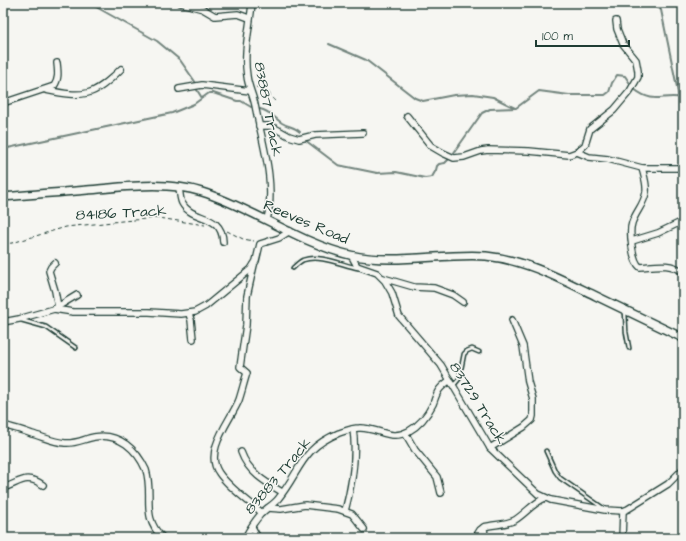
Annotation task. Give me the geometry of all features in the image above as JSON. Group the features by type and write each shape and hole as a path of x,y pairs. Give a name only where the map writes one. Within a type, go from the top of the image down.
{"street":[{"path":"181,3 203,9 215,16 238,14 249,18"},
{"name":"83887 Track","path":"252,3 249,18 246,61 250,89 266,156 270,185 271,202 267,220"},
{"path":"407,116 432,146 454,158 464,157 488,150 529,151 569,155 577,152 585,145 590,129 614,110 630,91 638,77 636,60 624,44 617,29 616,21"},
{"path":"3,103 46,90 54,86 57,82 58,72 56,63"},
{"path":"46,90 69,95 83,94 102,87 121,69"},
{"path":"180,89 202,85 250,89"},
{"path":"259,126 271,126 288,136 299,139 315,135 363,133"},
{"path":"577,152 589,157 608,159 642,168 683,168"},
{"path":"642,168 646,192 643,204 631,223 630,229 635,260 638,266 662,265 677,268 683,272"},
{"name":"Reeves Road","path":"3,197 143,186 179,188 201,192 217,197 325,247 351,255 399,259 485,256 513,261 556,276 683,338"},
{"path":"179,188 182,202 185,206 190,211 212,221 223,234 223,242"},
{"path":"632,241 658,233 683,221"},
{"path":"262,513 232,488 216,468 215,446 239,400 247,373 240,367 246,325 247,296 260,244 279,238 290,231"},
{"path":"351,255 357,266 377,273 383,278 414,287 434,288 463,302"},
{"path":"55,263 49,271 56,295 56,308"},
{"path":"56,308 72,312 149,312 189,314 201,310 254,265"},
{"name":"83729 Track","path":"383,278 392,293 399,316 437,360 490,448 538,494 545,498 606,510 623,511"},
{"path":"3,322 56,308 77,295"},
{"path":"189,314 192,320 193,339"},
{"path":"490,448 524,427 532,420 533,416 533,399 528,382 523,346 512,320"},
{"path":"441,493 437,477 415,450 405,433 417,426 423,419 438,390 450,380"},
{"path":"3,425 64,443 73,443 102,436 110,436 122,441 132,448 143,463 146,470 151,521 156,532 163,538"},
{"name":"83883 Track","path":"245,538 262,513 282,492 311,450 324,440 353,429 366,428 395,436 405,433"},
{"path":"345,511 352,484 353,429"},
{"path":"240,452 247,465 260,478 282,492"},
{"path":"622,538 623,511 647,498 668,484 683,469"},
{"path":"3,488 28,478 36,480 43,485"},
{"path":"475,538 484,527 508,523 515,520 533,504 545,498"},
{"path":"268,508 281,509 305,505 317,505 345,511 352,514 364,529"},
{"path":"252,527 258,538"},
{"path":"484,527 485,538"}],"lane":[{"path":"293,268 303,260 316,259 363,269"},
{"path":"624,310 629,348"},
{"path":"19,319 46,327 76,348"},
{"path":"454,386 459,379 464,354 472,349 479,352"},
{"path":"546,451 555,471 560,478 606,510"}],"path":[{"path":"250,89 266,88 270,97 276,102"},
{"name":"84186 Track","path":"3,244 12,243 66,227 122,221 158,218 207,226"},
{"path":"220,229 244,239 259,241"}],"waterway":[{"path":"89,3 157,41 180,60 196,83"},
{"path":"654,3 661,10 679,97"},
{"path":"329,44 366,60 415,98 423,101 454,95 473,94 493,97 515,108"},
{"path":"453,154 482,113 490,109 516,108 539,91 569,95 605,95 609,92 617,75 625,76 631,85"},
{"path":"634,89 648,97 683,98"},
{"path":"197,90 202,98"},
{"path":"3,149 172,113 194,104 209,93 241,101 251,107"},
{"path":"260,109 267,111 282,123 300,132"},
{"path":"305,140 338,165 377,173 396,172 425,178 432,177 437,166 445,163 450,158"}]}
